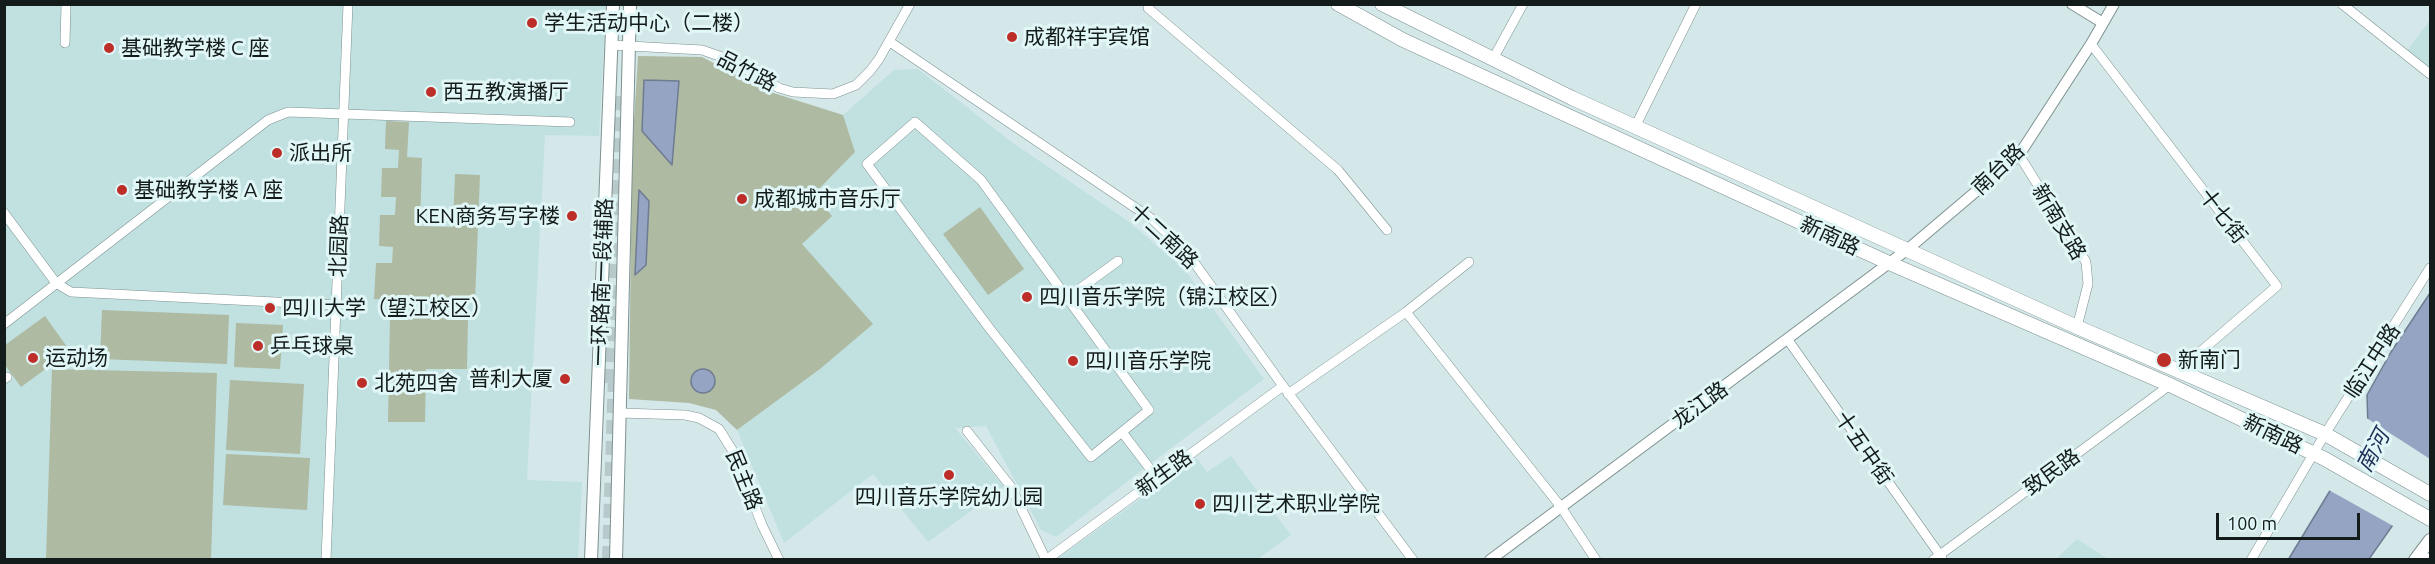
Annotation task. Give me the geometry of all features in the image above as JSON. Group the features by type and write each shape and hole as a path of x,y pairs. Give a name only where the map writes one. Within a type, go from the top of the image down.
{"main road":[{"name":"一环路南一段辅路","path":"591,560 613,4"},
{"name":"一环路南一段辅路","path":"616,560 630,4"},
{"name":"新南路","path":"1338,4 1403,40 1889,263 2170,385 2319,456 2427,517"},
{"name":"新南路","path":"1382,4 1572,98 1636,125 2077,327 2338,440 2430,494"},
{"path":"2415,560 2429,543"}],"street":[{"path":"65,44 66,4"},
{"name":"北园路","path":"326,560 338,305 348,4"},
{"name":"品竹路","path":"611,45 702,50 728,60 778,88 823,95 844,91 856,85 879,59 910,4"},
{"path":"1493,59 1523,4"},
{"path":"1636,125 1696,4"},
{"path":"2072,4 2103,23"},
{"name":"南台路","path":"1908,249 2019,155 2091,45 2114,4"},
{"path":"2343,4 2430,74"},
{"path":"1148,8 1338,170 1387,231"},
{"name":"十二南路","path":"890,42 1152,219 1188,254 1413,560"},
{"name":"十七街","path":"2091,45 2277,286 2179,370"},
{"path":"4,324 268,120 288,112 570,122"},
{"path":"915,122 981,180 1067,298 1149,410 1091,457 990,329 867,165 915,122"},
{"name":"新南支路","path":"2019,155 2086,262 2088,284 2077,327"},
{"path":"4,213 56,283 71,292 338,305"},
{"name":"龙江路","path":"1490,560 1908,249"},
{"path":"1067,298 1118,261"},
{"name":"新生路","path":"1046,560 1156,478 1406,312 1469,262"},
{"name":"临江中路","path":"2251,560 2319,456 2325,434 2430,268"},
{"path":"1406,312 1561,507 1596,560"},
{"name":"十五中街","path":"1788,340 1939,558"},
{"name":"致民路","path":"1939,558 2170,385"},
{"name":"民主路","path":"620,413 685,415 699,418 719,429 735,453 762,525 779,560"},
{"path":"967,431 1011,487 1046,560"},
{"path":"1122,432 1156,478"}],"shaded area":[{"name":"四川大学（望江校区）","path":"4,5 606,5 599,136 545,135 527,480 582,482 578,559 5,559"},
{"path":"2430,20 2430,69 2407,51"},
{"name":"四川音乐学院（锦江校区）","path":"918,69 1013,143 1128,221 1185,270 1264,379 1056,537 1041,530 986,426 955,428 1004,487 928,542 873,474 784,543 737,430 820,369 801,244 813,195 855,152 843,115 894,70"},
{"name":"四川艺术职业学院","path":"1231,456 1291,535 1258,559 1057,559 1197,458 1207,472"},
{"path":"2077,539 2108,559 2056,559"}],"green space":[{"path":"638,56 702,57 767,91 843,115 855,152 813,195 832,216 802,244 873,324 820,369 737,430 716,410 689,403 629,399 632,153"},
{"path":"386,121 409,122 407,157 422,158 420,226 453,227 455,174 480,175 475,302 374,299 376,263 392,263 393,247 379,246 380,215 395,215 396,197 381,197 382,168 398,168 399,150 385,149"},
{"path":"980,207 1024,269 988,295 943,234"},
{"name":"运动场","path":"102,310 229,315 227,364 100,359"},
{"name":"运动场","path":"45,316 70,351 21,387 5,365 5,345"},
{"path":"390,316 468,317 467,369 426,369 425,422 388,422"},
{"name":"乒乓球桌","path":"236,323 283,325 280,369 234,367"},
{"name":"运动场","path":"52,369 217,373 211,559 46,559"},
{"path":"230,380 304,384 300,454 226,450"},
{"path":"226,454 310,458 307,510 223,505"}],"water":[{"path":"644,80 679,81 672,165 642,131"},
{"path":"639,190 649,201 646,265 635,275"},
{"name":"南河","path":"2430,293 2430,472 2369,559 2288,560 2368,428 2367,395 2391,352"},
{"path":"703,369 712,372 715,381 712,390 703,393 694,390 691,381 694,372"}],"pier":[{"path":"2365,417 2430,459 2430,477 2395,527 2327,489 2365,427"}],"tunnel":[{"path":"607,383 615,94"},
{"path":"609,560 615,373"}],"place":[{"name":"学生活动中心（二楼）","path":"532,23"},
{"name":"成都祥宇宾馆","path":"1012,37"},
{"name":"基础教学楼 C 座","path":"109,48"},
{"name":"西五教演播厅","path":"431,92"},
{"name":"派出所","path":"277,153"},
{"name":"基础教学楼 A 座","path":"122,190"},
{"name":"成都城市音乐厅","path":"742,199"},
{"name":"KEN商务写字楼","path":"572,216"},
{"name":"四川音乐学院（锦江校区）","path":"1027,297"},
{"name":"四川大学（望江校区）","path":"270,308"},
{"name":"乒乓球桌","path":"258,346"},
{"name":"运动场","path":"33,358"},
{"name":"新南门","path":"2164,360"},
{"name":"四川音乐学院","path":"1073,361"},
{"name":"普利大厦","path":"565,379"},
{"name":"北苑四舍","path":"362,383"},
{"name":"四川音乐学院幼儿园","path":"949,475"},
{"name":"四川艺术职业学院","path":"1200,504"}]}
